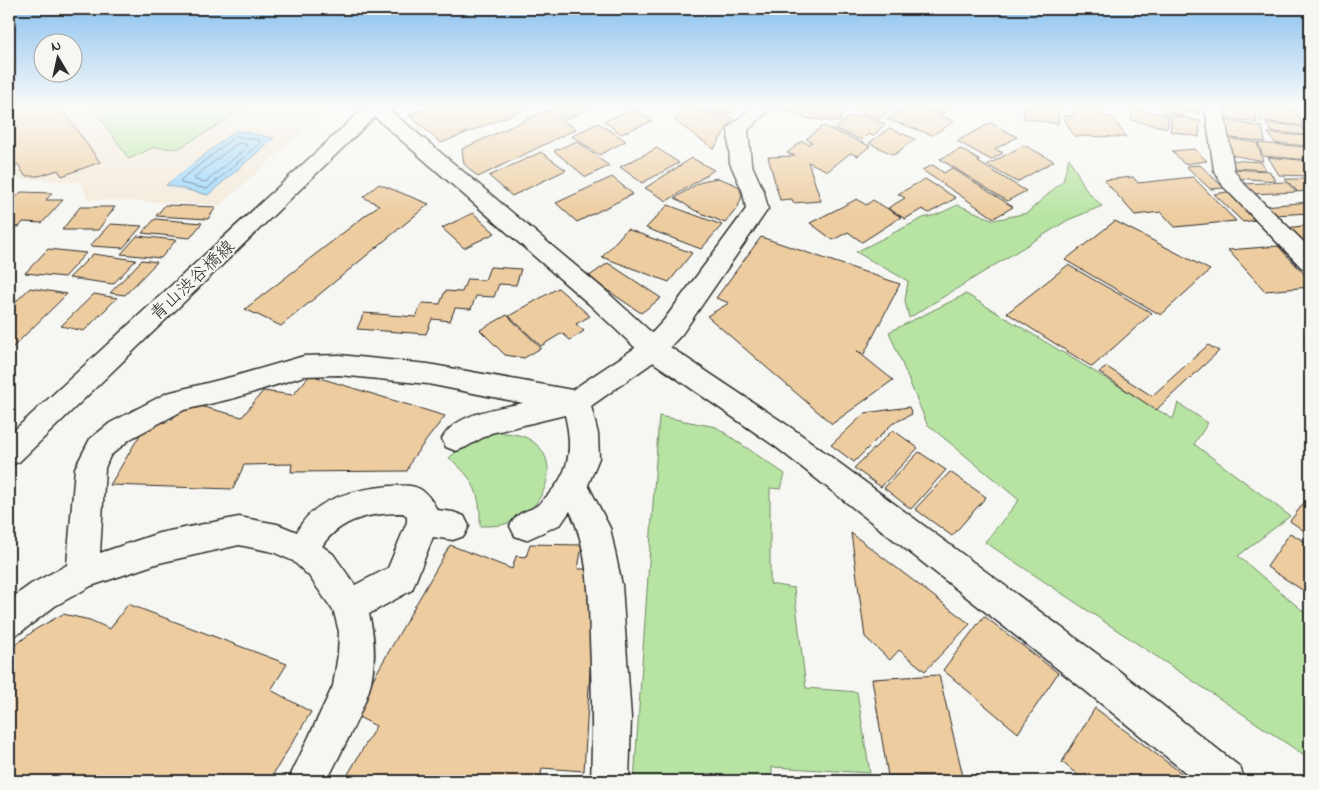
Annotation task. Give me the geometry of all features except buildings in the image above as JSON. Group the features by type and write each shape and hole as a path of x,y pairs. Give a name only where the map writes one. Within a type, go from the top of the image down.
{"street":[{"name":"青山渋谷橋線","path":"9,453 336,144"},
{"path":"418,144 598,298 653,348 786,439 1095,675 1226,781"},
{"path":"456,439 484,423 576,402 653,348 673,327 757,209 757,195 742,169 739,144"},
{"path":"1220,144 1224,170 1234,186 1310,262"},
{"path":"82,574 89,502 90,468 100,448 120,431 177,401 235,387 304,366 339,364 428,374 576,402"},
{"path":"526,526 550,514 573,485 584,458 584,434 576,402"},
{"path":"573,485 594,528 605,585 612,718 610,781"},
{"path":"304,551 308,538 328,517 355,504 382,499 410,499 431,511 400,579 350,606"},
{"path":"9,620 43,595 82,574 159,548 239,531 276,538 304,551 321,566 350,606 356,632 356,654 351,689 307,781"}],"shaded area":[{"path":"9,144 289,144 220,205 88,199 80,182 9,178"}],"green space":[{"path":"118,144 187,144 178,149 154,147 129,159"},
{"path":"1069,158 1087,191 1102,206 1068,220 909,318 905,301 908,281 856,252 923,218 936,215 958,205 994,220 1027,213 1063,181"},
{"path":"966,294 1173,419 1178,403 1208,423 1194,444 1290,516 1238,556 1310,617 1310,759 985,542 1019,500 927,424 889,332"},
{"path":"659,416 716,427 785,474 781,489 770,488 770,584 794,588 806,688 857,692 870,773 772,767 772,781 634,781"},
{"path":"492,432 528,438 542,450 547,461 548,473 541,496 524,515 506,524 480,526 479,505 474,487 465,473 449,458 466,442"}],"water":[{"path":"218,144 267,144 208,195 166,185"}]}
